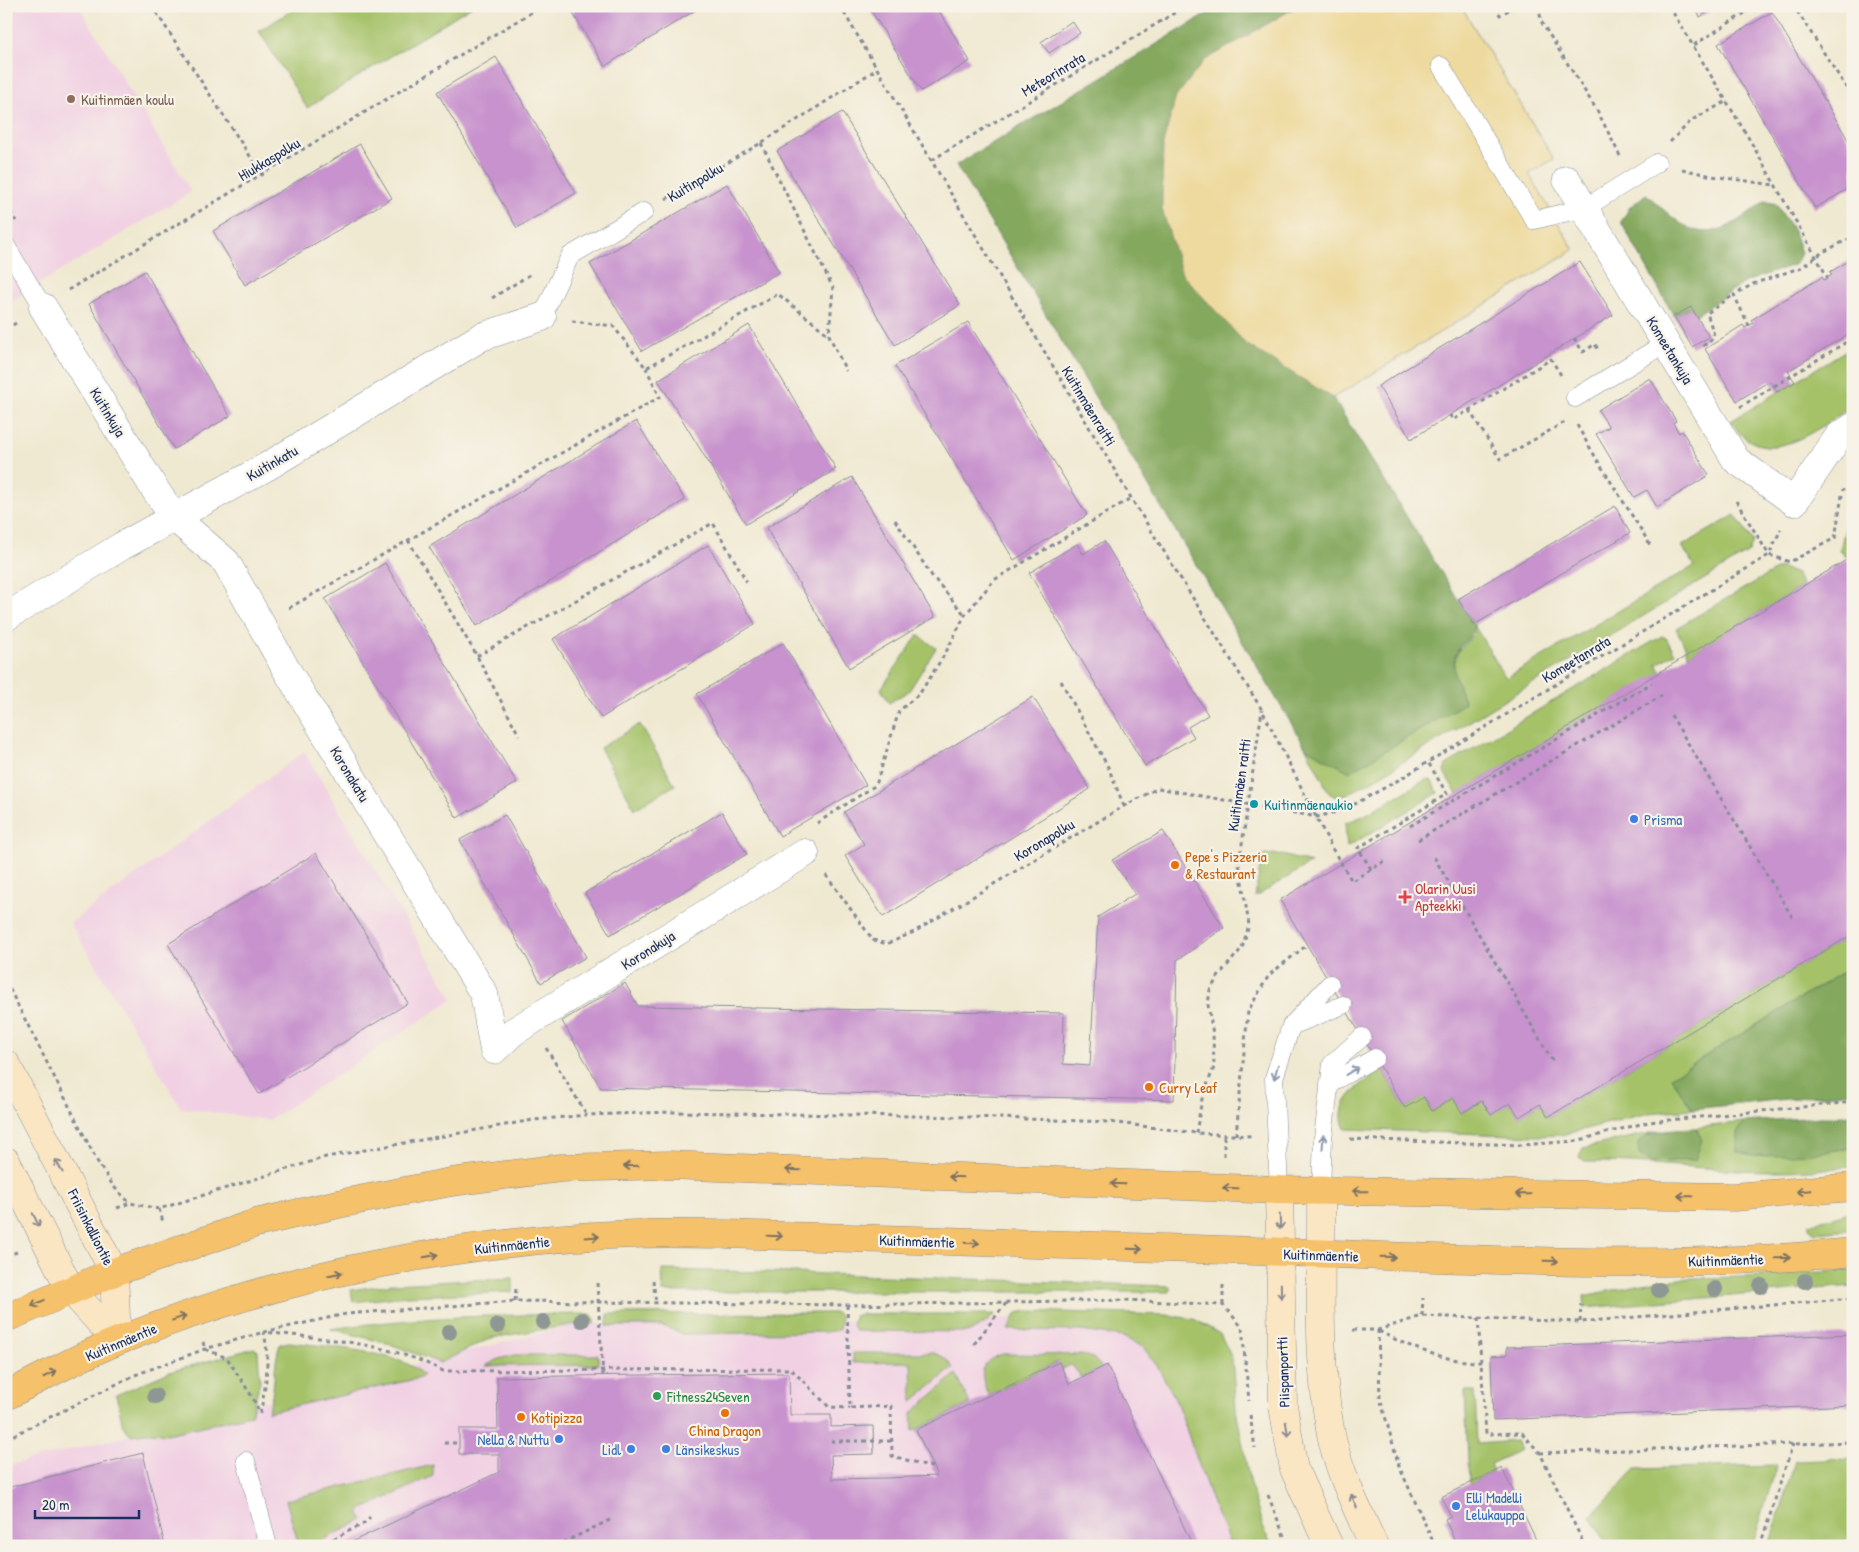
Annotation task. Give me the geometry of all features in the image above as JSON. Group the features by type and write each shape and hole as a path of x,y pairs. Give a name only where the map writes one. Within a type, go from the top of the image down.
{"main road":[{"path":"6,1318 70,1289 114,1272 256,1223 338,1204 451,1182 562,1168 669,1165 1279,1190 1734,1197 1853,1186"},
{"name":"Kuitinmäentie","path":"6,1396 117,1341 193,1313 284,1284 467,1250 555,1240 635,1234 726,1234 1281,1254 1637,1263 1802,1257 1853,1252"}],"street":[{"name":"Komeetankuja","path":"1567,180 1736,460 1794,502"},
{"name":"Kuitinkuja","path":"44,307 154,488 174,517"},
{"name":"Kuitinkatu","path":"6,617 122,546 268,466 481,337 542,318"},
{"path":"1794,502 1838,436 1853,427"},
{"name":"Koronakatu","path":"174,517 226,562 262,623 286,669 484,994 494,1050"},
{"name":"Koronakuja","path":"494,1050 513,1032 805,853"},
{"name":"Friisinkalliontie","path":"6,1064 114,1272 117,1341"},
{"path":"6,1161 70,1289 117,1341"},
{"name":"Piispanportti","path":"1279,1190 1283,1406 1294,1469 1329,1546"},
{"path":"1321,1190 1323,1374 1330,1430 1345,1480 1374,1546"}],"lane":[{"path":"1441,66 1534,220 1584,208 1657,163"},
{"path":"542,318 570,256 644,212"},
{"path":"8,254 44,307"},
{"path":"1575,398 1666,343"},
{"path":"1279,1190 1274,1078 1291,1026 1330,984"},
{"path":"1291,1026 1342,1005"},
{"path":"1321,1190 1323,1138 1332,1064 1362,1037"},
{"path":"1330,1084 1375,1058"},
{"path":"246,1461 268,1546"}],"path":[{"path":"152,6 263,176"},
{"name":"Hiukkaspolku","path":"6,329 263,176 542,6"},
{"name":"Kuitinmäenraitti","path":"840,6 1131,498 1262,710 1352,881 1371,869"},
{"name":"Meteorinrata","path":"932,160 1186,6"},
{"path":"1495,6 1500,15 1516,6"},
{"path":"1538,6 1542,23 1598,112 1630,180"},
{"path":"1669,6 1727,101 1828,278"},
{"path":"1694,45 1748,11 1761,6"},
{"path":"1791,6 1799,14 1852,96"},
{"name":"Kuitinpolku","path":"644,212 761,143 877,69"},
{"path":"1727,101 1692,120 1663,148 1657,163 1712,176 1775,185"},
{"path":"761,143 833,288 829,335"},
{"path":"1702,346 1711,340 1714,335 1707,313 1753,284 1802,267 1816,257 1853,237"},
{"path":"646,368 778,294 829,335 846,371"},
{"path":"1734,295 1749,326"},
{"path":"262,623 660,397 646,368 613,326 542,318"},
{"path":"1574,338 1583,352 1595,344"},
{"path":"1739,408 1853,338"},
{"path":"1450,415 1453,420 1551,359 1575,398"},
{"path":"1504,382 1507,387"},
{"path":"1469,410 1500,459 1574,417 1611,485 1621,495 1652,548"},
{"path":"1794,502 1769,555 1790,562 1835,538 1843,485"},
{"path":"822,820 876,784 899,711 920,693 946,652 965,615 994,580 1131,498"},
{"path":"896,520 932,576 965,615"},
{"path":"477,656 713,523 747,582"},
{"path":"408,540 477,656 519,735"},
{"name":"Komeetanrata","path":"1344,810 1428,762 1769,555"},
{"path":"1061,681 1108,767 1124,806"},
{"path":"1647,687 1411,827 1652,683"},
{"path":"1418,840 1663,695"},
{"path":"1423,839 1655,700"},
{"name":"Kuitinmäen raitti","path":"1196,1133 1202,1098 1214,1067 1213,1034 1208,1005 1210,990 1220,974 1242,948 1249,925 1239,864 1262,710"},
{"path":"1672,715 1794,920"},
{"path":"1385,861 1371,869 1358,848 1447,794 1428,762"},
{"name":"Koronapolku","path":"805,853 832,883 873,940 887,944 914,932 1124,806 1158,788 1317,817 1344,810"},
{"path":"1434,857 1553,1062"},
{"path":"1236,1135 1248,1011 1269,975 1307,945"},
{"path":"6,982 97,1161 114,1187 130,1203 159,1209 326,1157 533,1120 587,1115 672,1112 971,1117 1110,1122 1196,1133 1276,1137"},
{"path":"1323,1138 1521,1145 1576,1141 1648,1122 1853,1102"},
{"path":"653,1280 656,1302"},
{"path":"597,1283 603,1376"},
{"path":"515,1301 516,1287"},
{"path":"1422,1316 1423,1298"},
{"path":"1378,1330 1422,1316 1580,1322 1737,1306 1853,1298"},
{"path":"6,1439 135,1375 205,1349 264,1332 346,1314 515,1301 848,1305 1126,1300 1223,1305 1242,1327"},
{"path":"974,1344 1007,1302"},
{"path":"1580,1322 1581,1304"},
{"path":"848,1305 850,1408"},
{"path":"1478,1318 1486,1434 1522,1433 1540,1453 1585,1546"},
{"path":"1378,1330 1397,1341 1435,1354 1470,1362 1481,1362"},
{"path":"1378,1330 1380,1398 1399,1466 1435,1546"},
{"path":"205,1349 227,1358 253,1398 260,1414 266,1388 268,1354 264,1332"},
{"path":"264,1332 386,1349 443,1371 791,1369 829,1407 891,1406 892,1456 932,1467"},
{"path":"831,1441 892,1441"},
{"path":"1540,1453 1853,1442"},
{"path":"444,1443 459,1443"},
{"path":"1760,1546 1793,1444"},
{"path":"319,1546 362,1524 370,1516"},
{"path":"556,1546 612,1519"}],"shaded area":[{"name":"Kuitinmäen koulu","path":"6,6 79,6 191,192 6,304"},
{"path":"304,752 453,999 269,1120 181,1108 70,923"},
{"path":"1092,1317 1151,1342 1250,1546 6,1546 6,1466 577,1324"}],"green space":[{"path":"299,6 472,6 307,108 259,31"},
{"path":"1220,6 1298,6 1204,61 1246,344 1333,398 1474,625 1470,636 1458,650 1454,663 1454,670 1465,703 1350,772 1306,748 956,165"},
{"path":"1646,194 1676,220 1689,228 1701,231 1723,228 1744,217 1765,201 1776,204 1794,232 1801,253 1796,264 1745,282 1696,315 1691,307 1674,316 1621,222 1630,207"},
{"path":"1853,346 1853,406 1814,431 1800,439 1770,446 1756,444 1743,436 1731,421"},
{"path":"1853,497 1853,546 1851,548 1853,552 1845,557 1840,549"},
{"path":"1735,515 1753,541 1749,552 1370,782 1347,794 1336,797 1329,793 1306,748 1351,772 1453,668 1458,651 1474,634 1474,625 1506,678 1694,566 1682,546"},
{"path":"1781,567 1796,574 1803,586 1689,655 1676,628"},
{"path":"918,635 936,648 909,691 889,703 881,689"},
{"path":"1662,636 1666,638 1675,653 1657,664 1661,672 1457,794 1444,772 1446,765"},
{"path":"640,724 675,785 635,809 600,748"},
{"path":"1427,779 1432,781 1438,793 1347,847 1345,823 1363,816"},
{"path":"1278,854 1311,863 1255,897 1262,855"},
{"path":"1853,934 1853,966 1671,1077 1692,1109 1649,1113 1561,1135 1537,1136 1345,1129 1342,1119 1346,1101 1359,1087 1382,1070 1405,1108 1424,1097 1432,1111 1453,1098 1462,1113 1482,1101 1510,1103 1519,1117 1540,1104 1548,1117"},
{"path":"1853,966 1853,1092 1692,1109 1671,1077"},
{"path":"1853,1115 1853,1148 1777,1156 1761,1156 1737,1151 1737,1133 1743,1122"},
{"path":"1743,1122 1737,1133 1767,1155 1853,1148 1853,1167 1795,1171 1752,1171 1632,1163 1584,1162 1579,1157 1583,1148 1659,1131 1646,1135 1701,1140 1696,1128"},
{"path":"1696,1128 1702,1140 1695,1160 1651,1162 1639,1155 1638,1142 1651,1134 1665,1130"},
{"path":"1853,1211 1853,1230 1815,1233 1809,1228 1809,1224"},
{"path":"662,1270 1170,1286 1170,1292 663,1292"},
{"path":"1853,1270 1853,1286 1584,1308 1583,1296 1653,1282 1689,1278 1744,1277"},
{"path":"513,1278 513,1292 407,1296 353,1302 351,1290 392,1284"},
{"path":"1027,1311 1165,1315 1194,1319 1220,1334 1232,1358 1236,1409 1250,1484 1263,1527 1272,1546 1231,1546 1217,1515 1175,1398 1157,1366 1143,1347 1123,1337 1081,1331 1008,1330 1017,1313"},
{"path":"836,1313 841,1317 839,1330 825,1332 682,1334 663,1326 607,1326 608,1314"},
{"path":"591,1314 594,1317 594,1324 577,1324 491,1338 440,1363 390,1344 331,1329 429,1319"},
{"path":"861,1314 995,1314 970,1332 855,1331 852,1325 854,1316"},
{"path":"289,1342 380,1355 398,1360 413,1367 423,1375 420,1378 268,1412 280,1344"},
{"path":"254,1348 258,1351 260,1382 251,1415 167,1434 154,1432 131,1435 123,1426 116,1395 169,1372"},
{"path":"853,1353 934,1353 945,1358 953,1368 912,1402 911,1362 853,1363"},
{"path":"1003,1354 1082,1355 1093,1358 1102,1368 1081,1378 1073,1366 1069,1365 1062,1369 1058,1362 988,1395 983,1381 983,1370 989,1361"},
{"path":"515,1355 598,1355 598,1365 485,1366 499,1359"},
{"path":"956,1374 970,1404 913,1431 912,1413"},
{"path":"1465,1391 1475,1391 1477,1444 1516,1441 1521,1450 1490,1464 1493,1472 1469,1484"},
{"path":"1853,1459 1853,1546 1769,1546 1795,1461"},
{"path":"433,1465 433,1476 359,1511 363,1520 311,1546 299,1546 286,1500"},
{"path":"1777,1465 1752,1546 1608,1546 1591,1516 1636,1469"}],"sand":[{"path":"1298,6 1461,6 1554,159 1529,174 1574,250 1333,398 1246,344 1182,274 1162,209 1163,144 1176,97 1204,61"}],"building":[{"path":"582,6 702,6 605,66 572,12"},
{"path":"868,6 936,6 970,61 921,91"},
{"path":"1694,6 1718,6 1700,17"},
{"path":"1772,12 1853,148 1853,186 1815,208 1718,44"},
{"path":"1072,21 1080,33 1049,53 1041,42"},
{"path":"496,57 576,193 517,228 437,92"},
{"path":"842,112 960,305 895,345 777,151"},
{"path":"360,144 392,198 245,285 213,231"},
{"path":"727,184 779,272 642,351 590,264"},
{"path":"1853,258 1853,339 1850,333 1788,371 1795,382 1777,392 1770,381 1737,401 1705,349 1743,325 1745,328 1753,323 1751,320 1822,277 1824,280 1832,275 1830,272"},
{"path":"1580,262 1613,315 1411,439 1378,386"},
{"path":"145,271 230,416 174,449 89,304"},
{"path":"1691,307 1709,337 1692,347 1674,316"},
{"path":"968,322 1087,515 1014,560 895,366"},
{"path":"749,325 836,469 746,524 658,380"},
{"path":"1650,378 1676,421 1673,423 1679,433 1682,431 1709,475 1657,507 1647,490 1634,497 1596,434 1609,427 1598,410"},
{"path":"636,421 685,500 477,626 429,547"},
{"path":"852,477 935,617 849,668 766,528"},
{"path":"1615,506 1630,533 1474,625 1458,599"},
{"path":"1104,541 1208,715 1188,727 1194,737 1145,766 1029,573 1077,544 1083,554"},
{"path":"708,545 755,624 601,718 553,639"},
{"name":"Prisma","path":"1853,556 1853,934 1548,1117 1540,1104 1519,1117 1510,1103 1491,1115 1482,1101 1462,1113 1453,1098 1432,1111 1424,1097 1405,1108 1280,900"},
{"path":"385,563 517,783 457,818 325,599"},
{"path":"783,643 866,785 780,836 697,694"},
{"path":"1033,697 1090,789 883,917 845,856 864,844 844,812"},
{"path":"722,812 747,854 610,935 585,893"},
{"path":"505,815 586,957 541,983 460,840"},
{"path":"1163,831 1224,928 1177,960 1174,1100 601,1088 562,1021 625,983 638,1006 1064,1013 1063,1064 1090,1066 1098,917 1135,894 1112,860"},
{"path":"316,853 408,1003 259,1094 168,944"},
{"path":"1853,1334 1853,1405 1493,1420 1491,1356 1507,1355 1507,1347"},
{"name":"Länsikeskus","path":"1059,1362 1069,1384 1107,1365 1193,1546 343,1546 499,1472 499,1454 459,1454 459,1429 498,1429 497,1377 789,1373 790,1415 831,1415 831,1427 873,1426 874,1454 831,1455 832,1479 885,1478 937,1476 916,1430"},
{"path":"143,1453 165,1546 6,1546 6,1488"},
{"path":"1502,1468 1539,1546 1457,1546 1445,1519 1451,1516 1441,1497"}],"place":[{"name":"Kuitinmäen koulu","path":"71,99"},
{"name":"Kuitinmäenaukio","path":"1254,804"},
{"name":"Prisma","path":"1634,819"},
{"name":"Pepe's Pizzeria & Restaurant","path":"1175,865"},
{"name":"Olarin Uusi Apteekki","path":"1405,897"},
{"name":"Curry Leaf","path":"1149,1087"},
{"name":"Fitness24Seven","path":"657,1396"},
{"name":"China Dragon","path":"725,1413"},
{"name":"Kotipizza","path":"521,1417"},
{"name":"Nella & Nuttu","path":"559,1439"},
{"name":"Lidl","path":"631,1449"},
{"name":"Länsikeskus","path":"666,1449"},
{"name":"Elli Madelli Lelukauppa","path":"1456,1506"}]}
